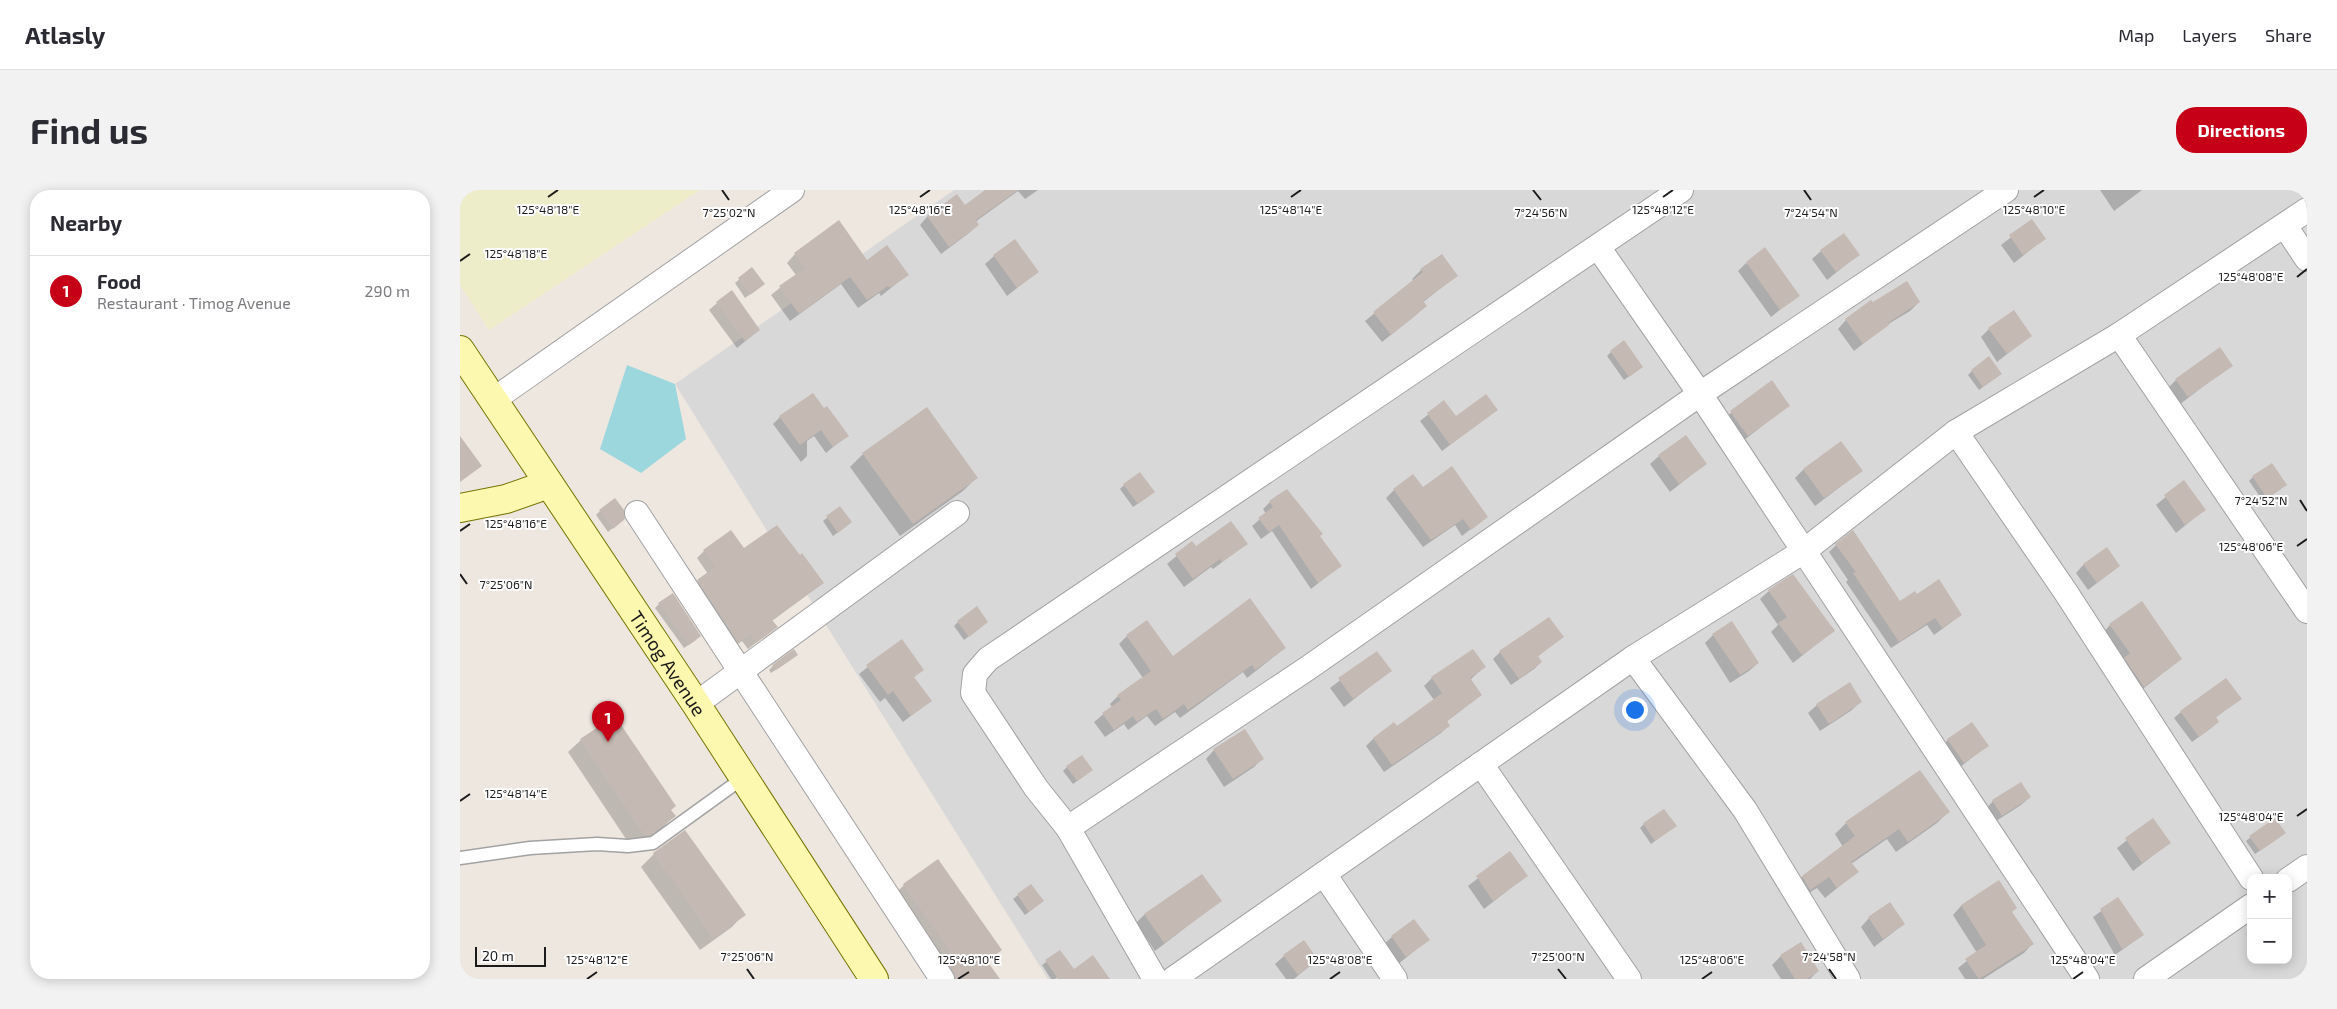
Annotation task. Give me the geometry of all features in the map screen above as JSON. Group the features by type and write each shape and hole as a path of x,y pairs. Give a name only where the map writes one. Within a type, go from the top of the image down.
{"main road":[{"name":"Timog Avenue","path":"460,350 696,704 874,979"},
{"path":"460,508 506,499 549,484"}],"street":[{"path":"493,400 792,190"},
{"path":"1155,979 1068,828 1036,788 974,693 976,674 981,666 996,653 1681,190"},
{"path":"1068,828 1308,668 1700,394 2006,190"},
{"path":"1173,979 1633,658 1804,551 1956,432 2119,335 2307,210"},
{"path":"2285,226 2307,259"},
{"path":"1598,247 1700,394 2087,979"},
{"path":"2119,335 2307,611"},
{"path":"1956,432 2065,591 2248,874"},
{"path":"637,513 942,979"},
{"path":"696,704 957,514"},
{"path":"1633,658 1745,810 1848,979"},
{"path":"1480,764 1629,979"},
{"path":"2292,877 2307,868"},
{"path":"1324,874 1394,979"},
{"path":"2146,979 2247,909"}],"lane":[{"path":"460,858 530,848 597,844 628,846 653,843 743,778"}],"shaded area":[{"path":"954,190 2307,190 2307,979 1048,979 675,384"}],"green space":[{"path":"460,190 700,190 489,330 460,285"}],"water":[{"path":"627,365 675,384 686,439 641,473 600,449"}],"building":[{"path":"985,190 1018,190 976,220 979,225 949,247 927,216 957,194 965,205"},
{"path":"2032,219 2046,239 2023,255 2009,235"},
{"path":"839,220 867,260 887,245 909,275 867,300 850,277 799,314 779,286 805,268 794,253"},
{"path":"1844,233 1860,255 1836,272 1820,250"},
{"path":"1015,239 1039,272 1017,288 993,255"},
{"path":"1765,247 1800,296 1780,310 1746,262"},
{"path":"1442,254 1458,276 1423,301 1427,306 1391,335 1373,312 1423,272 1420,269"},
{"path":"752,267 765,284 750,295 738,278"},
{"path":"1907,281 1920,302 1888,323 1889,325 1863,344 1845,319 1871,300 1873,302"},
{"path":"732,290 760,330 745,341 716,302"},
{"path":"2014,310 2032,336 2007,354 1988,328"},
{"path":"1624,340 1643,367 1629,377 1610,351"},
{"path":"2220,347 2233,366 2188,397 2175,379"},
{"path":"1989,356 2002,374 1983,387 1971,370"},
{"path":"1772,380 1790,406 1748,436 1730,411"},
{"path":"813,393 824,408 827,406 849,436 833,447 821,430 800,445 779,416"},
{"path":"1486,394 1498,410 1450,445 1427,413 1444,400 1456,416"},
{"path":"927,407 978,478 913,524 862,453"},
{"path":"1686,435 1707,464 1679,484 1658,455"},
{"path":"460,436 482,466 460,482"},
{"path":"1841,441 1863,471 1824,498 1803,469"},
{"path":"2272,463 2287,485 2267,498 2252,476"},
{"path":"1452,466 1488,517 1471,530 1463,519 1431,540 1393,489 1413,474 1423,487"},
{"path":"1140,472 1155,492 1138,504 1123,484"},
{"path":"2184,480 2206,510 2185,525 2164,495"},
{"path":"1287,489 1323,534 1320,536 1342,566 1318,583 1279,525 1269,532 1258,518 1273,507 1269,501"},
{"path":"615,498 624,510 625,519 613,529 599,510"},
{"path":"840,506 852,522 838,533 826,516"},
{"path":"1231,521 1248,544 1222,562 1220,559 1193,579 1175,554 1192,541 1196,546"},
{"path":"777,525 800,555 802,553 824,583 772,620 778,627 756,643 750,634 739,642 697,580 715,567 703,550 731,530 744,548"},
{"path":"1853,530 1900,601 1915,591 1917,594 1939,579 1962,615 1942,628 1935,618 1899,642 1853,573 1856,572 1835,544"},
{"path":"2107,547 2120,566 2097,583 2083,564"},
{"path":"1793,574 1835,631 1802,655 1778,623 1787,617 1768,590"},
{"path":"673,593 701,636 689,645 658,603"},
{"path":"1250,598 1286,648 1255,670 1252,665 1188,710 1184,704 1163,719 1156,709 1137,722 1133,716 1114,730 1102,713 1121,700 1117,695 1151,671 1126,635 1147,620 1173,656"},
{"path":"2142,601 2182,659 2144,687 2124,658 2130,653 2109,624"},
{"path":"977,606 988,622 969,637 957,621"},
{"path":"1549,617 1564,637 1538,656 1542,662 1519,679 1499,651"},
{"path":"1732,621 1759,663 1740,675 1712,634"},
{"path":"902,639 924,670 914,677 932,701 911,716 893,691 888,695 866,665"},
{"path":"794,649 798,655 776,670 772,665"},
{"path":"1473,649 1486,667 1470,678 1482,695 1447,721 1450,726 1392,765 1373,738 1394,722 1397,726 1442,693 1431,677"},
{"path":"1377,651 1392,671 1353,699 1338,678"},
{"path":"2226,678 2242,699 2216,717 2219,722 2199,737 2180,711"},
{"path":"1850,682 1862,702 1829,724 1816,704"},
{"path":"615,716 676,806 671,810 676,816 650,835 645,836 580,739"},
{"path":"1972,722 1989,746 1964,763 1947,739"},
{"path":"1245,729 1264,759 1233,779 1213,749"},
{"path":"1082,755 1093,770 1077,781 1066,766"},
{"path":"1920,770 1950,812 1908,842 1899,829 1851,862 1859,872 1837,888 1829,877 1810,890 1802,876 1855,836 1845,822"},
{"path":"2021,782 2031,797 2002,816 1992,800"},
{"path":"1664,809 1677,826 1655,841 1643,823"},
{"path":"2153,818 2171,843 2142,863 2125,838"},
{"path":"2275,818 2286,833 2260,851 2249,836"},
{"path":"685,830 746,915 713,938 653,853"},
{"path":"1510,851 1528,876 1493,901 1476,876"},
{"path":"938,859 1002,950 987,961 1000,979 956,979 946,960 952,955 903,884"},
{"path":"1202,874 1222,901 1164,943 1144,914"},
{"path":"1999,880 2017,908 2012,912 2034,944 1979,979 1965,959 1986,945 1961,905"},
{"path":"1031,884 1044,901 1029,912 1017,894"},
{"path":"2118,897 2144,935 2122,949 2100,909"},
{"path":"1890,902 1905,924 1883,939 1868,917"},
{"path":"1414,919 1430,940 1406,957 1391,936"},
{"path":"1304,940 1318,960 1298,975 1283,955"},
{"path":"1801,942 1819,971 1807,979 1795,979 1780,955"},
{"path":"1060,950 1074,969 1093,955 1110,979 1058,979 1045,960"}],"place":[{"name":"Food","path":"608,742"}]}
